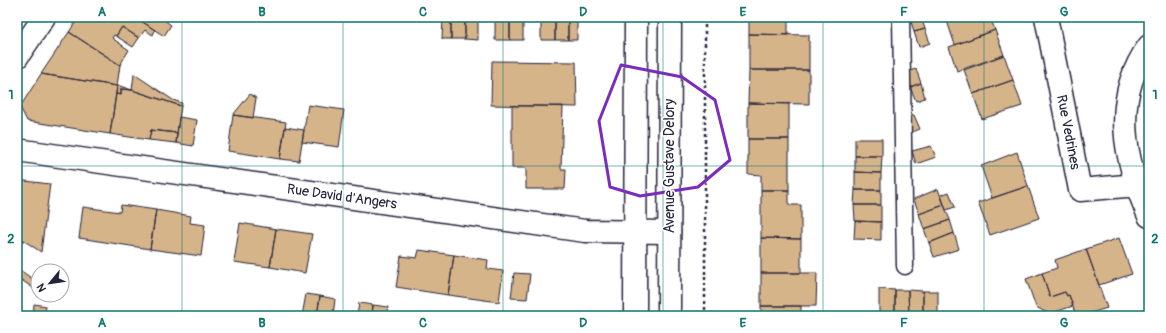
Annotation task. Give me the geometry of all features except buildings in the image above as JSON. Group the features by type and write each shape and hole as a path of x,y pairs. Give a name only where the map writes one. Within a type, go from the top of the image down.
{"street":[{"path":"17,57 44,17"},
{"path":"635,316 636,17"},
{"name":"Avenue Gustave Delory","path":"669,316 668,232 670,17"},
{"name":"Rue Vedrines","path":"1046,17 1080,190 1137,185"},
{"path":"1149,46 1135,70 1129,87 1125,120 1126,141 1130,164 1149,216"},
{"name":"Rue David d'Angers","path":"17,150 585,231 668,232"}],"lane":[{"path":"901,17 905,266"}],"path":[{"path":"705,17 705,316"}],"highlighted area":[{"path":"621,65 682,77 715,100 730,160 698,187 640,196 610,187 599,121"}]}
